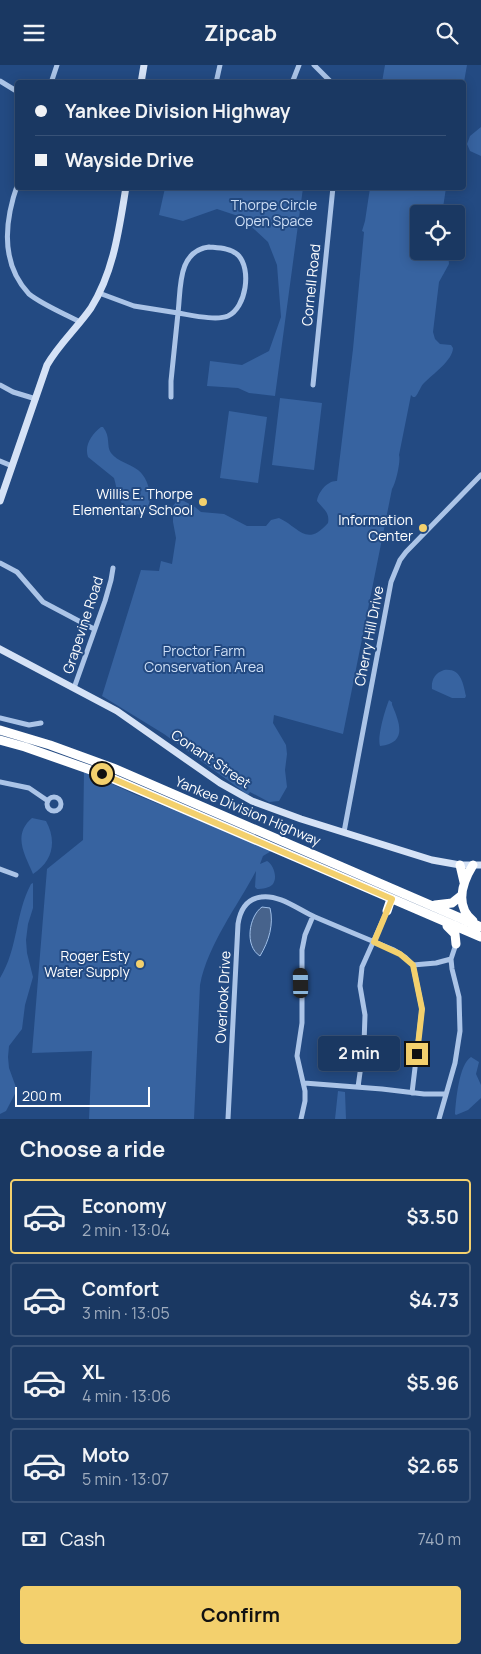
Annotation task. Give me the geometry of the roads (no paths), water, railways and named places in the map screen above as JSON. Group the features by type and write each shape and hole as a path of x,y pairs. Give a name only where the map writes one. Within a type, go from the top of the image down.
{"highway":[{"name":"Yankee Division Highway","path":"0,730 50,745 113,768 480,927"},
{"name":"Yankee Division Highway","path":"0,740 102,774 481,938"},
{"path":"460,865 464,883 462,895 464,911 480,927"},
{"path":"464,883 477,865"},
{"path":"428,904 448,905 462,895"},
{"path":"387,911 392,899"},
{"path":"434,917 453,931 456,944"},
{"path":"456,944 466,937 481,938"}],"main road":[{"path":"142,80 144,65"},
{"path":"0,501 47,365 54,353 80,322 99,293 112,261 125,190"},
{"name":"Conant Street","path":"0,649 124,715 238,794 279,811 417,855 460,865 477,865"}],"street":[{"path":"52,80 57,65"},
{"path":"217,80 220,65"},
{"path":"293,80 299,65"},
{"path":"314,65 329,80"},
{"path":"0,81 15,91"},
{"path":"16,190 8,211 3,235 4,251 11,272 28,294 80,322"},
{"name":"Cornell Road","path":"312,385 333,190"},
{"path":"99,293 134,306 178,313 222,317 233,313 241,304 243,298 246,271 241,259 231,251 209,247 201,248 190,255 184,268 178,313 171,381 171,397"},
{"path":"0,385 13,392 36,399"},
{"path":"0,461 12,465"},
{"name":"Cherry Hill Drive","path":"344,832 394,572 406,552 481,475"},
{"path":"0,563 17,572 43,602 94,629"},
{"name":"Grapevine Road","path":"74,688 111,580 113,568"},
{"path":"0,718 29,725 41,723"},
{"path":"0,782 29,789 48,801"},
{"path":"0,869 16,875"},
{"name":"Overlook Drive","path":"228,1119 239,916 248,902 262,896 271,897 313,916"},
{"path":"358,1087 365,1027 365,1015 360,994 360,979 362,967 387,911"},
{"path":"301,1119 305,1101 304,1083 298,1066 297,1056 302,1023 302,950 305,935 313,916 400,954 413,965 422,1009 412,1093"},
{"path":"439,1119 458,1053 460,1006 451,959 456,944"},
{"path":"413,965 436,963 451,959"},
{"path":"304,1083 412,1093 446,1094"}],"place":[{"name":"Willis E. Thorpe Elementary School","path":"203,502"},
{"name":"Information Center","path":"423,528"},
{"name":"Roger Esty Water Supply","path":"140,964"}],"park label":[{"name":"Thorpe Circle Open Space","path":"274,213"},
{"name":"Proctor Farm Conservation Area","path":"204,659"}]}
